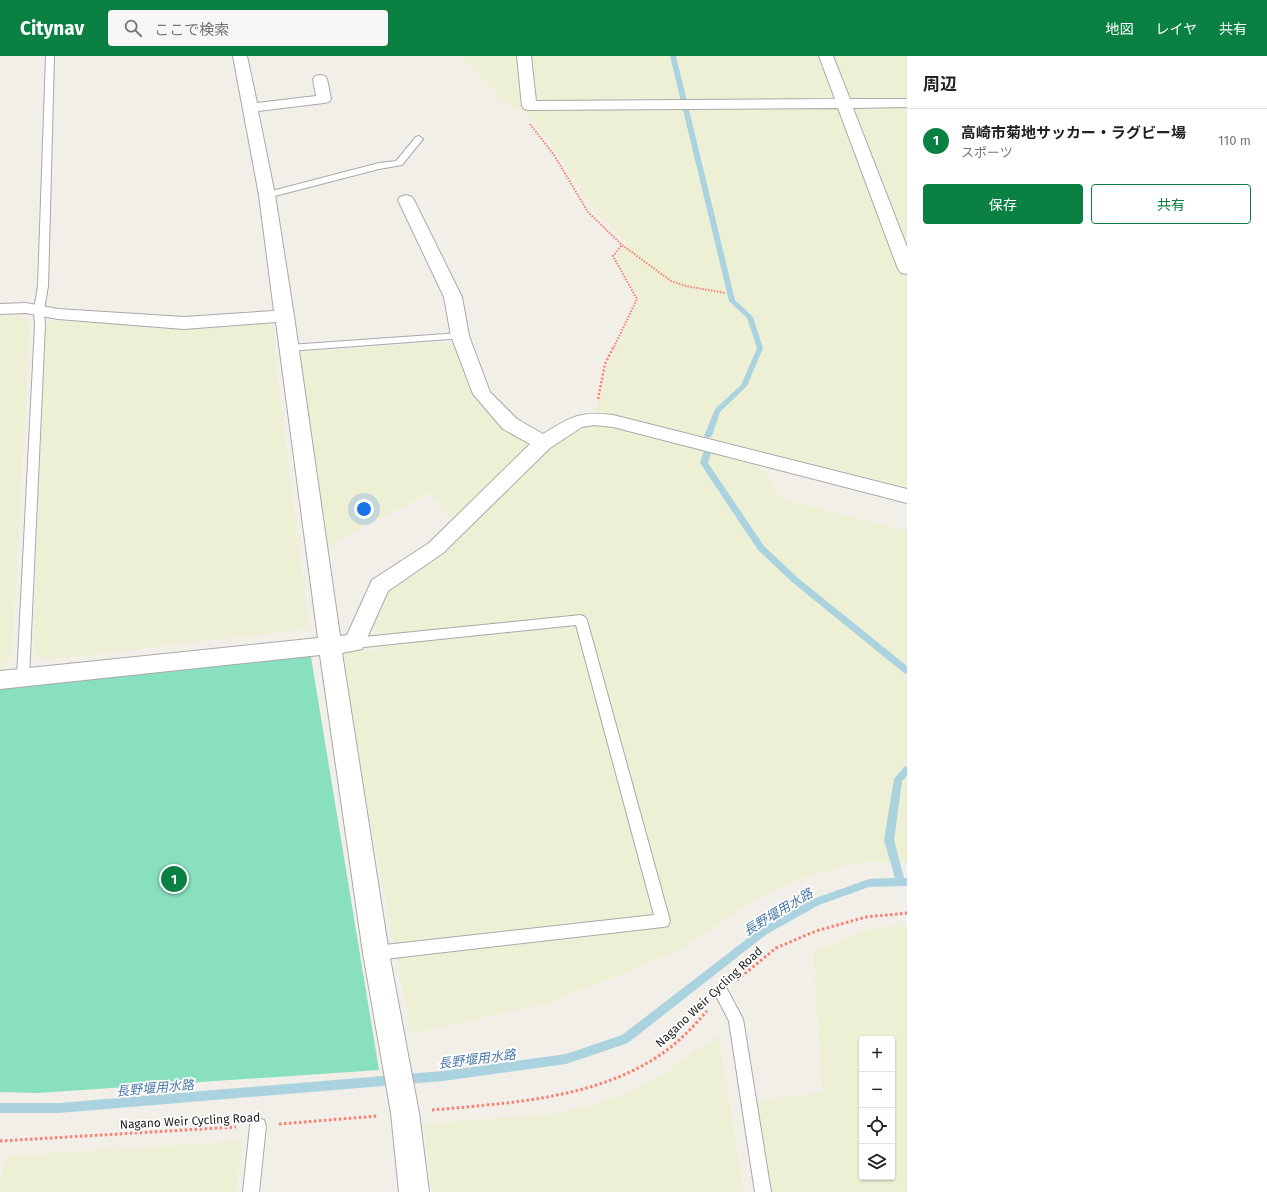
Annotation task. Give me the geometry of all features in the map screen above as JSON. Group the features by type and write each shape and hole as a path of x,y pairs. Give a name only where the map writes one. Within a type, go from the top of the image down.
{"street":[{"path":"240,56 267,194 289,348 342,644 376,953 397,1064 414,1192"},
{"path":"524,56 529,106 907,103"},
{"path":"826,56 907,269"},
{"path":"250,108 324,99 320,79"},
{"path":"406,200 453,297 460,336 482,394 510,424 543,443"},
{"path":"0,309 26,308 58,314 184,323 285,316"},
{"path":"342,644 380,586 436,548 543,443 577,422 594,419 612,421 907,496"},
{"path":"0,680 342,644"}],"lane":[{"path":"23,678 40,325 39,310 43,286 50,56"},
{"path":"267,194 380,166 398,163 419,139"},
{"path":"289,348 460,336"},
{"path":"342,644 580,620 664,921 376,953"},
{"path":"722,994 736,1019 763,1192"},
{"path":"251,1192 258,1126"}],"path":[{"path":"529,106 520,112 554,155 588,212 622,245 671,281 686,286 725,292"},
{"path":"594,419 605,364 637,299 613,256 622,245"},
{"name":"Nagano Weir Cycling Road","path":"429,1111 503,1103 574,1091 614,1078 656,1058 689,1031 722,994 750,968 776,948 816,931 866,917 907,913"},
{"name":"Nagano Weir Cycling Road","path":"0,1141 258,1126 381,1116"}],"green space":[{"path":"460,56 907,56 907,491 595,414 608,364 639,299 616,256 627,243 594,211 559,155 529,115 503,101"},
{"path":"18,314 30,322 12,657 0,669 0,316"},
{"path":"54,320 182,327 266,323 274,328 276,365 309,629 48,660 33,655 45,326"},
{"path":"439,342 453,346 477,396 533,442 532,448 452,520 429,493 323,548 297,358 305,352"},
{"path":"594,425 614,427 758,462 782,499 907,531 907,861 853,863 794,881 753,900 681,950 549,1003 411,1034 338,652 378,650 379,631 373,626 389,589 550,446 580,428"},
{"path":"310,651 379,1070 37,1093 0,1092 0,688"},
{"path":"907,925 907,1192 770,1192 756,1100 822,1093 813,952 864,931"},
{"path":"718,1035 744,1192 432,1192 424,1124 550,1114 589,1106 633,1091 667,1071"},
{"path":"243,1141 236,1192 0,1192 0,1181 6,1156"}],"waterway":[{"path":"673,56 732,301 750,317 760,348 744,386 717,411 708,436"},
{"path":"708,450 704,463 761,548 795,580 907,671"},
{"path":"901,882 889,840 898,779 907,770"},
{"name":"長野堰用水路","path":"0,1108 59,1108 357,1084 443,1076 566,1059 625,1039 764,931 816,902 869,883 907,882"}],"place":[{"name":"高崎市菊地サッカー・ラグビー場","path":"174,879"}]}
